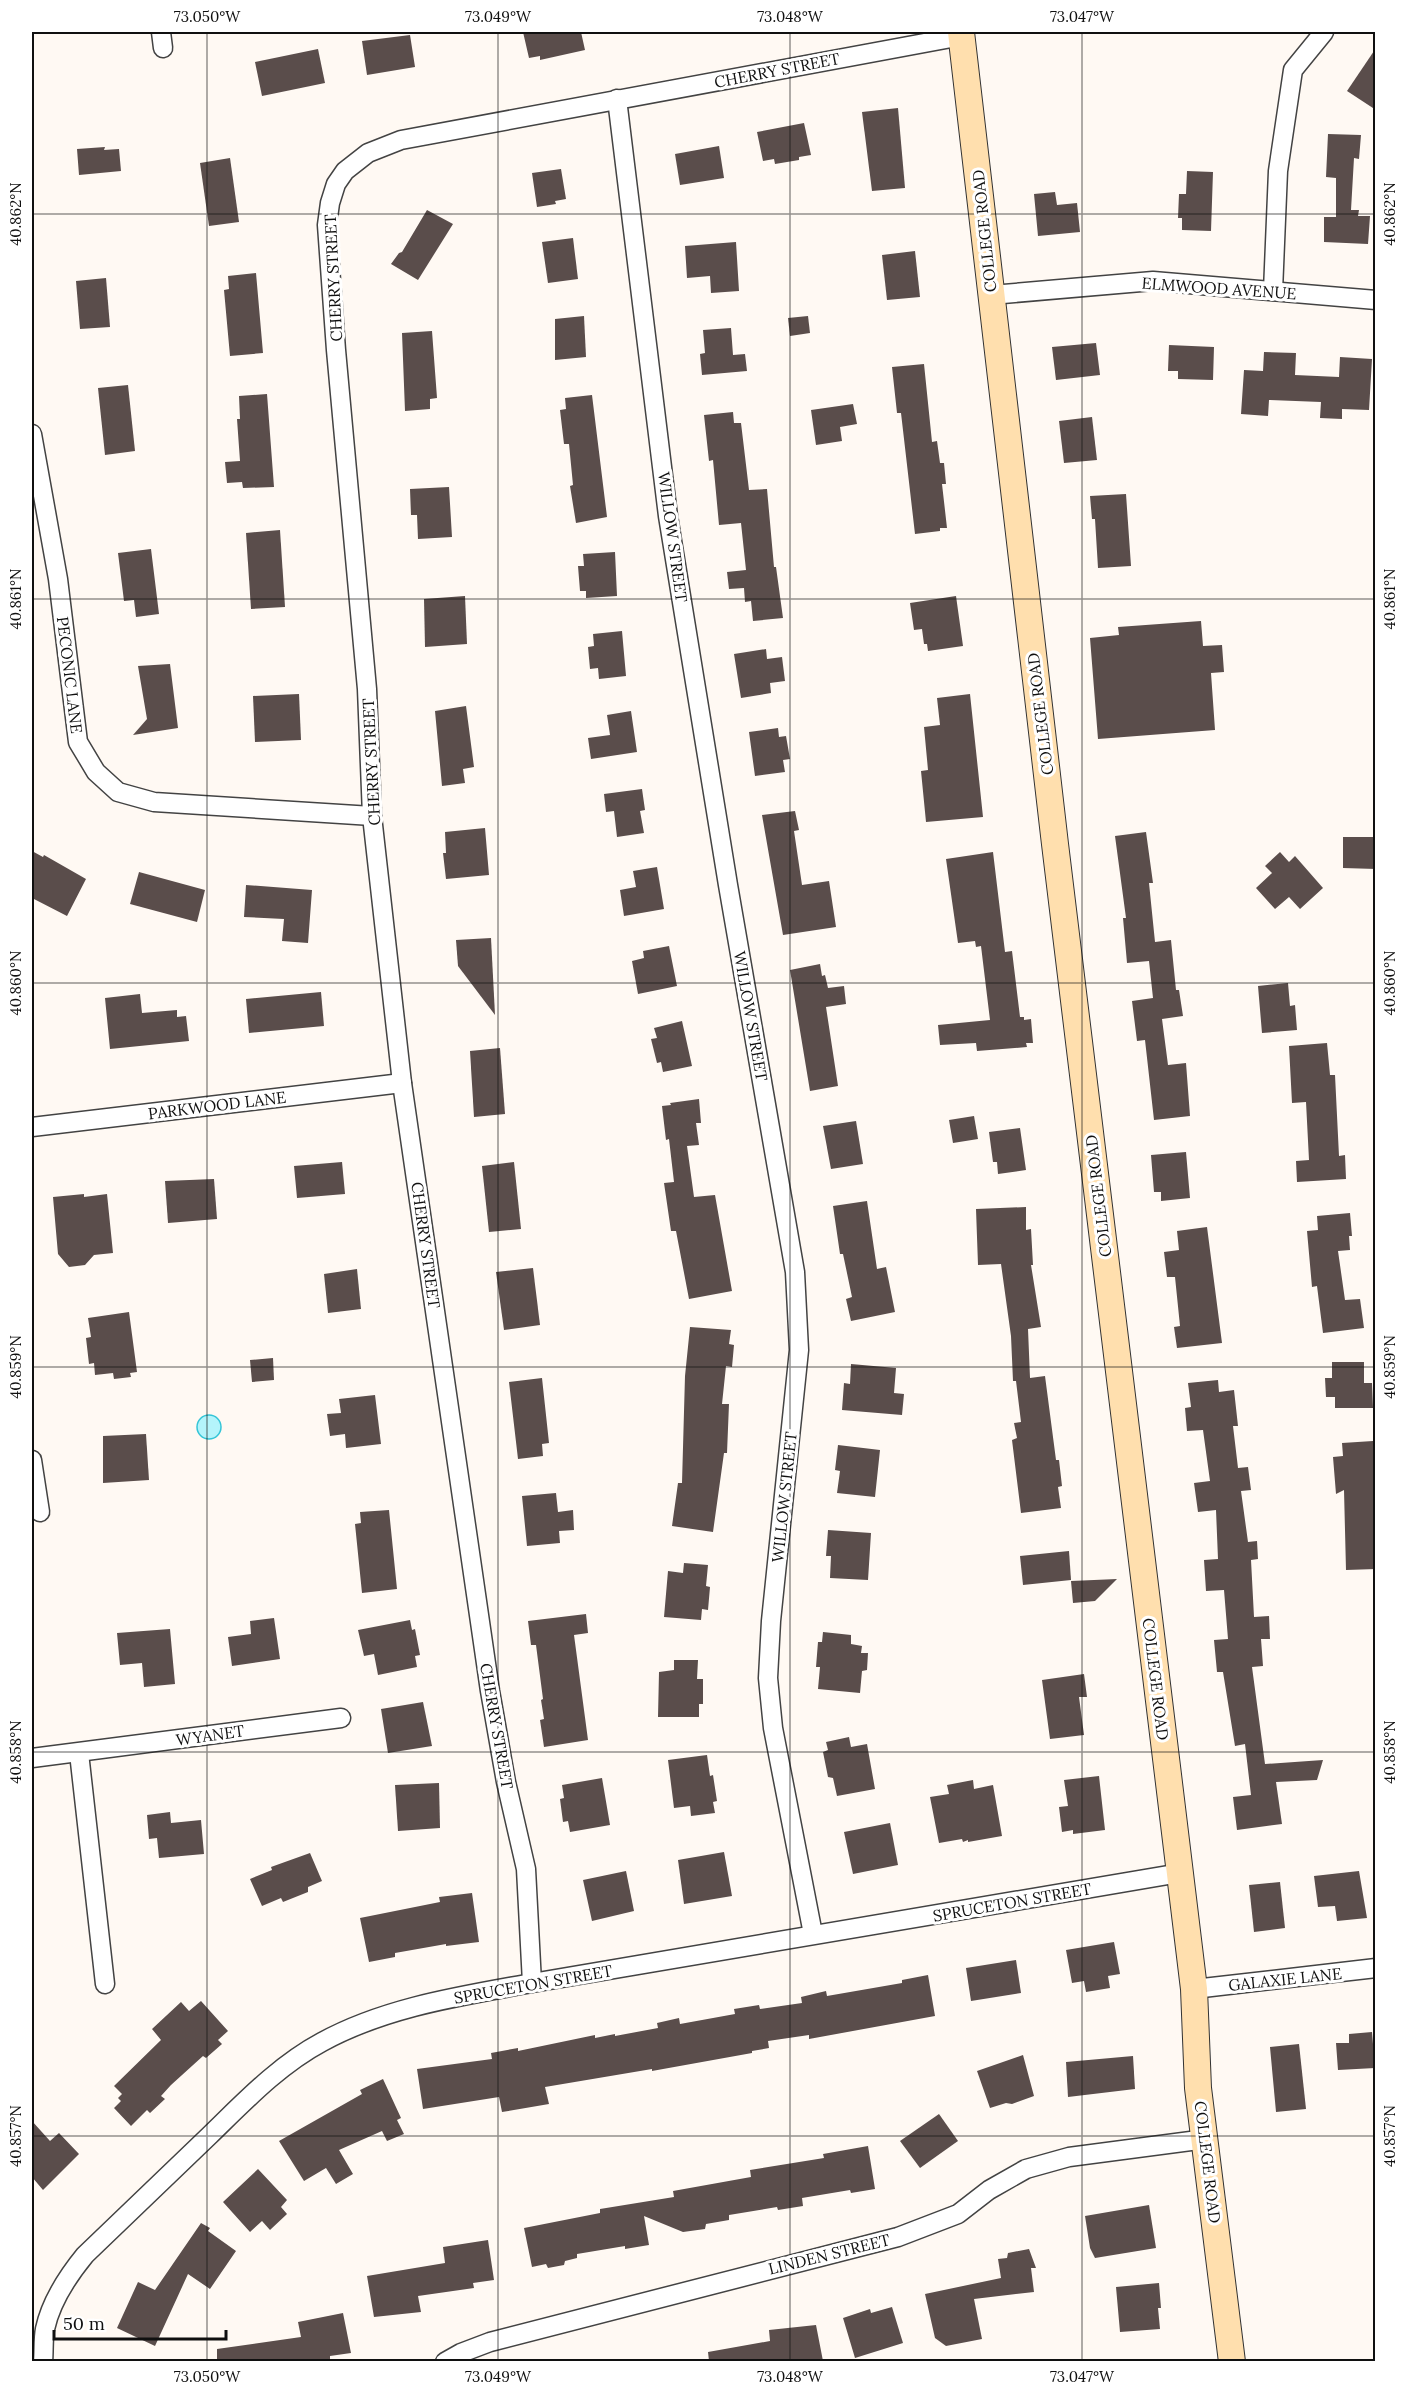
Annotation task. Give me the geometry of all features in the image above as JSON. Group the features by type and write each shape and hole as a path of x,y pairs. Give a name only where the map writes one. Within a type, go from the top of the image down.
{"street":[{"path":"1273,291 1278,171 1293,70 1324,32"},
{"name":"CHERRY STREET","path":"532,1983 526,1869 506,1782 490,1691 402,1083 372,816 367,689 327,225 330,203 336,184 345,171 368,153 401,140 962,34"},
{"name":"COLLEGE ROAD","path":"962,34 991,295 1194,1989 1198,2088 1232,2361"},
{"name":"WILLOW STREET","path":"617,99 668,516 728,885 795,1272 800,1350 771,1621 768,1678 773,1728 813,1934"},
{"name":"ELMWOOD AVENUE","path":"991,295 1153,280 1376,300"},
{"name":"PECONIC LANE","path":"32,434 33,454 58,579 78,742 96,772 118,792 154,802 372,816"},
{"name":"PARKWOOD LANE","path":"32,1127 402,1083"},
{"path":"32,1460 40,1512"},
{"name":"WYANET","path":"32,1758 341,1718"},
{"path":"79,1753 105,1984"},
{"name":"SPRUCETON STREET","path":"43,2361 45,2329 67,2276 85,2255 258,2088 294,2059 323,2041 377,2018 454,1997 1180,1873"},
{"name":"GALAXIE LANE","path":"1194,1989 1376,1968"},
{"name":"LINDEN STREET","path":"446,2361 490,2342 898,2237 958,2214 988,2190 1026,2169 1069,2157 1206,2139"}],"water":[{"path":"209,1415 218,1418 221,1427 218,1436 209,1439 200,1436 197,1427 200,1418"}],"building":[{"path":"523,32 581,32 585,50 540,60 540,56 529,58"},
{"path":"410,35 415,67 367,75 362,41"},
{"path":"1376,48 1376,110 1347,91"},
{"path":"318,49 325,83 262,96 255,62"},
{"path":"898,108 905,188 872,191 862,112"},
{"path":"804,123 811,155 799,157 799,160 775,164 774,159 763,161 757,132"},
{"path":"1328,134 1361,135 1359,159 1354,158 1351,210 1359,210 1358,216 1370,216 1368,244 1324,242 1324,217 1336,217 1336,178 1326,177"},
{"path":"719,146 724,178 680,185 675,154"},
{"path":"105,147 104,150 119,149 121,171 79,175 77,149"},
{"path":"230,158 239,222 209,226 200,163"},
{"path":"561,169 566,199 555,201 556,204 537,207 532,173"},
{"path":"1187,171 1213,172 1211,231 1182,230 1182,218 1178,218 1179,194 1186,194"},
{"path":"1055,192 1057,205 1077,203 1080,232 1038,236 1034,194"},
{"path":"427,210 453,224 418,280 391,264 402,252"},
{"path":"573,238 578,279 548,283 542,242"},
{"path":"736,242 739,291 711,293 710,276 687,278 685,246"},
{"path":"915,251 920,297 887,300 882,255"},
{"path":"256,273 263,353 230,356 224,290 229,289 228,276"},
{"path":"106,278 110,327 80,329 76,281"},
{"path":"584,316 586,357 555,360 555,319"},
{"path":"808,316 810,333 790,336 788,318"},
{"path":"731,328 733,355 745,354 747,371 702,375 700,354 705,353 703,330"},
{"path":"432,331 437,398 430,399 430,409 405,411 402,333"},
{"path":"1096,343 1100,375 1056,380 1052,347"},
{"path":"1169,345 1214,347 1213,380 1178,379 1178,371 1168,371"},
{"path":"1264,352 1296,353 1295,375 1339,377 1340,357 1372,359 1369,410 1342,409 1342,419 1320,418 1321,402 1269,400 1268,416 1241,414 1244,370 1263,371"},
{"path":"924,364 932,442 937,441 940,463 944,463 946,484 942,484 947,528 915,534 901,413 897,413 892,367"},
{"path":"128,385 135,451 105,455 98,388"},
{"path":"267,394 274,487 243,488 242,482 227,483 225,462 240,461 237,419 240,419 239,396"},
{"path":"592,395 607,517 576,523 570,486 573,485 569,444 564,444 560,410 566,409 565,398"},
{"path":"853,404 857,424 840,427 842,441 816,445 811,410"},
{"path":"733,412 734,423 741,423 749,490 767,489 774,567 776,567 783,618 753,621 751,601 745,602 744,588 729,589 727,572 746,570 741,523 719,525 713,460 709,461 704,415"},
{"path":"1092,417 1097,460 1064,463 1059,421"},
{"path":"449,487 452,537 418,539 417,515 411,515 410,489"},
{"path":"1126,494 1131,566 1098,568 1095,519 1092,519 1090,496"},
{"path":"280,530 285,607 251,609 246,533"},
{"path":"151,549 159,614 136,617 134,600 124,601 118,553"},
{"path":"615,552 617,596 586,598 586,591 580,591 578,566 584,566 583,554"},
{"path":"465,596 467,644 425,647 424,599"},
{"path":"956,596 963,646 928,651 927,644 924,644 922,629 914,630 910,603"},
{"path":"1201,621 1203,646 1222,645 1224,672 1211,673 1215,730 1098,739 1090,638 1119,635 1118,627"},
{"path":"622,631 626,676 599,679 598,668 590,669 588,647 594,646 593,634"},
{"path":"766,649 767,659 782,657 785,681 770,683 771,693 741,698 734,654"},
{"path":"170,664 178,728 133,735 147,719 138,666"},
{"path":"299,694 301,740 255,742 253,696"},
{"path":"970,694 983,817 926,822 921,771 928,770 924,727 940,725 937,698"},
{"path":"466,706 474,767 463,769 465,783 442,786 435,711"},
{"path":"631,711 637,752 591,759 588,738 610,735 607,715"},
{"path":"778,728 779,737 786,736 790,759 783,760 785,772 755,776 749,732"},
{"path":"642,789 645,810 640,811 644,833 617,837 614,811 606,812 604,794"},
{"path":"795,811 799,830 794,831 802,885 829,881 836,927 783,935 762,815"},
{"path":"485,828 489,875 446,879 443,853 446,853 445,832"},
{"path":"1146,832 1153,883 1149,883 1155,942 1171,940 1176,990 1179,990 1183,1016 1162,1019 1168,1065 1186,1063 1190,1116 1154,1120 1145,1040 1137,1041 1132,1001 1153,998 1149,961 1127,963 1123,918 1126,918 1115,836"},
{"path":"1343,837 1376,837 1376,869 1343,868"},
{"path":"32,851 43,857 44,855 86,879 67,916 32,898"},
{"path":"993,852 1005,952 1012,951 1020,1017 1024,1017 1024,1020 1031,1019 1033,1043 1026,1043 1027,1047 977,1051 976,1043 940,1045 938,1025 990,1020 981,946 976,947 975,941 958,943 946,859"},
{"path":"1280,852 1289,862 1295,856 1323,888 1300,909 1289,897 1275,909 1256,888 1272,873 1265,866"},
{"path":"657,867 664,909 624,916 620,890 636,887 633,871"},
{"path":"139,872 205,890 197,922 130,904"},
{"path":"246,885 312,890 308,943 282,941 284,919 244,917"},
{"path":"491,938 495,1015 458,966 456,940"},
{"path":"669,946 677,986 638,994 632,961 644,958 643,951"},
{"path":"820,964 822,976 825,975 828,988 844,986 846,1004 826,1007 838,1086 810,1091 790,970"},
{"path":"1288,983 1290,1006 1295,1005 1297,1030 1262,1033 1258,986"},
{"path":"321,992 324,1026 249,1033 246,999"},
{"path":"140,994 142,1013 177,1010 177,1017 186,1016 189,1041 110,1049 105,998"},
{"path":"682,1021 692,1066 663,1072 661,1062 657,1063 651,1039 657,1038 654,1028"},
{"path":"1327,1043 1330,1075 1335,1075 1339,1156 1345,1155 1346,1179 1297,1182 1296,1161 1309,1160 1306,1102 1292,1103 1289,1046"},
{"path":"500,1048 505,1114 474,1117 470,1051"},
{"path":"699,1099 701,1123 696,1123 699,1145 687,1146 694,1197 715,1195 732,1291 689,1299 676,1231 671,1231 664,1183 674,1182 662,1106"},
{"path":"974,1116 978,1139 953,1143 949,1120"},
{"path":"856,1121 863,1164 831,1169 823,1126"},
{"path":"1020,1128 1026,1170 998,1174 997,1162 993,1162 989,1132"},
{"path":"1186,1152 1190,1198 1161,1201 1161,1192 1154,1192 1151,1155"},
{"path":"342,1162 345,1194 297,1198 294,1166"},
{"path":"514,1162 521,1229 489,1232 482,1166"},
{"path":"214,1179 217,1219 168,1223 165,1181"},
{"path":"84,1194 84,1197 107,1194 113,1253 94,1255 85,1265 69,1267 58,1254 53,1197"},
{"path":"867,1201 877,1269 886,1267 895,1312 851,1321 846,1299 852,1297 843,1254 840,1254 833,1206"},
{"path":"1026,1207 1026,1230 1031,1229 1033,1265 1031,1265 1041,1327 1028,1329 1030,1378 1045,1376 1056,1460 1059,1460 1062,1486 1058,1487 1061,1508 1021,1513 1012,1440 1017,1438 1014,1423 1021,1422 1016,1381 1013,1381 1011,1336 1001,1264 978,1265 976,1209"},
{"path":"1350,1213 1352,1236 1349,1236 1350,1250 1338,1251 1345,1300 1360,1299 1364,1328 1323,1333 1317,1286 1312,1287 1307,1231 1318,1230 1317,1216"},
{"path":"1207,1227 1222,1343 1177,1348 1174,1327 1180,1326 1175,1277 1167,1277 1164,1252 1179,1250 1177,1231"},
{"path":"533,1268 540,1325 504,1330 496,1272"},
{"path":"357,1269 361,1309 328,1313 324,1274"},
{"path":"129,1312 137,1372 130,1373 131,1377 114,1379 113,1373 95,1375 94,1363 89,1364 86,1338 91,1337 88,1318"},
{"path":"690,1327 731,1330 729,1344 734,1345 732,1367 726,1366 722,1404 729,1404 727,1453 724,1453 713,1532 672,1526 678,1483 682,1483 685,1376"},
{"path":"273,1358 274,1380 252,1382 250,1360"},
{"path":"1332,1362 1364,1362 1364,1383 1372,1383 1373,1408 1335,1408 1335,1397 1326,1397 1325,1378 1332,1378"},
{"path":"851,1364 896,1368 894,1393 904,1394 902,1415 842,1410 844,1383 850,1384"},
{"path":"542,1378 549,1443 542,1444 543,1456 518,1459 509,1382"},
{"path":"1218,1380 1219,1392 1234,1390 1238,1426 1233,1426 1238,1468 1248,1467 1251,1490 1241,1491 1248,1542 1257,1541 1258,1559 1251,1560 1254,1617 1269,1616 1270,1639 1261,1639 1263,1666 1252,1667 1265,1764 1323,1760 1317,1780 1276,1782 1282,1824 1237,1830 1233,1797 1251,1795 1245,1744 1235,1746 1223,1672 1217,1672 1214,1640 1228,1639 1224,1590 1206,1591 1204,1560 1218,1559 1216,1510 1198,1512 1194,1483 1210,1481 1203,1430 1187,1431 1185,1408 1191,1407 1188,1383"},
{"path":"375,1395 381,1444 346,1448 345,1434 330,1436 327,1414 341,1413 339,1399"},
{"path":"146,1434 149,1480 103,1483 103,1436"},
{"path":"1373,1441 1376,1462 1376,1488 1374,1488 1376,1569 1346,1570 1344,1490 1336,1494 1333,1457 1343,1456 1342,1443"},
{"path":"838,1445 880,1450 875,1497 837,1493 840,1471 835,1470"},
{"path":"556,1493 558,1512 573,1510 574,1530 559,1531 560,1543 527,1546 522,1496"},
{"path":"389,1510 397,1589 362,1593 355,1524 361,1523 360,1512"},
{"path":"828,1530 871,1533 868,1580 830,1578 831,1556 826,1556"},
{"path":"1069,1551 1071,1580 1023,1585 1020,1556"},
{"path":"684,1563 708,1565 706,1586 710,1587 708,1610 702,1609 701,1620 664,1617 668,1571 683,1573"},
{"path":"1117,1579 1095,1601 1073,1603 1071,1581"},
{"path":"586,1614 588,1633 574,1635 588,1740 544,1747 540,1720 544,1719 541,1700 543,1699 536,1645 531,1645 528,1621"},
{"path":"274,1618 280,1659 232,1666 228,1637 251,1634 250,1621"},
{"path":"410,1620 412,1630 415,1629 420,1655 415,1656 417,1667 378,1675 374,1654 364,1656 358,1630"},
{"path":"170,1629 175,1684 144,1687 142,1663 120,1665 117,1633"},
{"path":"823,1632 851,1635 851,1644 862,1646 861,1653 868,1653 867,1670 862,1671 860,1693 818,1689 820,1667 816,1667 818,1642 822,1642"},
{"path":"674,1660 698,1660 697,1679 703,1679 703,1704 699,1704 699,1717 658,1717 659,1672 674,1670"},
{"path":"1084,1674 1087,1697 1079,1697 1084,1735 1050,1739 1042,1680"},
{"path":"423,1702 432,1746 388,1753 381,1709"},
{"path":"849,1737 851,1747 867,1744 875,1789 837,1796 833,1778 828,1777 823,1752 828,1750 826,1742"},
{"path":"707,1755 717,1801 713,1802 715,1813 691,1816 690,1806 674,1808 668,1760"},
{"path":"1099,1776 1105,1830 1073,1834 1073,1830 1062,1832 1059,1807 1068,1806 1064,1780"},
{"path":"602,1778 610,1825 570,1832 568,1821 563,1822 560,1799 564,1798 562,1785"},
{"path":"973,1780 974,1789 993,1785 1002,1836 968,1842 968,1840 963,1842 962,1839 939,1843 930,1797 949,1794 947,1785"},
{"path":"439,1783 440,1828 398,1831 395,1785"},
{"path":"170,1812 171,1823 201,1820 204,1854 159,1858 157,1838 149,1839 147,1815"},
{"path":"890,1823 898,1865 853,1874 844,1832"},
{"path":"724,1852 732,1896 684,1904 678,1860"},
{"path":"310,1853 322,1881 308,1887 308,1892 283,1902 281,1898 262,1906 250,1879 272,1870 271,1867"},
{"path":"626,1871 634,1911 592,1921 583,1880"},
{"path":"1359,1871 1367,1918 1337,1921 1335,1906 1318,1907 1314,1876"},
{"path":"1280,1882 1285,1928 1254,1932 1249,1885"},
{"path":"472,1893 479,1942 446,1946 446,1944 395,1953 395,1957 369,1962 360,1918 440,1902 439,1897"},
{"path":"1114,1942 1120,1974 1108,1976 1110,1988 1086,1992 1084,1981 1072,1983 1066,1950"},
{"path":"1016,1960 1021,1993 971,2001 966,1968"},
{"path":"928,1975 935,2016 809,2039 809,2035 768,2041 769,2048 752,2051 752,2053 545,2087 549,2104 502,2112 499,2097 423,2109 417,2069 492,2059 491,2053 518,2048 518,2051 595,2035 595,2038 615,2034 615,2036 658,2028 657,2023 679,2018 680,2024 735,2014 734,2009 759,2005 760,2009 802,2003 801,1997 826,1991 827,1996 902,1983 902,1980"},
{"path":"201,2001 228,2031 218,2040 222,2044 206,2058 203,2056 161,2096 165,2099 150,2113 147,2110 131,2126 114,2108 121,2101 118,2098 122,2094 114,2086 161,2040 152,2029 181,2002 189,2011"},
{"path":"1372,2032 1375,2068 1338,2070 1336,2043 1349,2043 1349,2034"},
{"path":"1299,2044 1306,2109 1276,2112 1270,2047"},
{"path":"1023,2055 1034,2096 1012,2104 1006,2103 990,2108 977,2071"},
{"path":"1133,2056 1135,2089 1068,2097 1066,2062"},
{"path":"383,2079 401,2118 397,2120 404,2134 387,2141 382,2131 339,2150 353,2174 336,2184 326,2168 304,2181 279,2141 362,2094 360,2090"},
{"path":"939,2114 958,2141 920,2168 900,2141"},
{"path":"32,2121 50,2141 59,2133 79,2154 43,2190 32,2177"},
{"path":"868,2146 875,2189 851,2193 850,2190 802,2198 803,2206 778,2210 777,2207 729,2215 729,2220 706,2224 705,2229 683,2232 644,2216 649,2245 625,2249 625,2246 577,2254 577,2258 565,2261 564,2265 548,2268 546,2264 532,2267 524,2228 600,2213 600,2209 674,2197 673,2191 751,2177 750,2170 824,2158 823,2154"},
{"path":"258,2169 287,2200 281,2207 287,2214 270,2230 262,2221 250,2232 223,2202"},
{"path":"1149,2205 1156,2248 1095,2258 1090,2248 1085,2216"},
{"path":"201,2223 210,2228 208,2231 236,2251 210,2289 188,2274 155,2346 117,2328 138,2282 155,2290"},
{"path":"488,2240 494,2280 473,2283 474,2288 418,2296 421,2312 374,2317 367,2276 445,2263 443,2247"},
{"path":"1029,2249 1036,2268 1031,2268 1034,2292 974,2299 982,2339 946,2346 935,2338 925,2294 1001,2278 998,2259 1007,2258 1008,2253"},
{"path":"1159,2283 1160,2329 1120,2332 1116,2287"},
{"path":"892,2307 903,2343 855,2358 843,2318 870,2309 871,2313"},
{"path":"343,2313 351,2353 330,2356 330,2360 321,2361 217,2361 217,2349 301,2337 298,2322"},
{"path":"816,2325 823,2361 709,2361 708,2352 770,2341 769,2330"}]}
